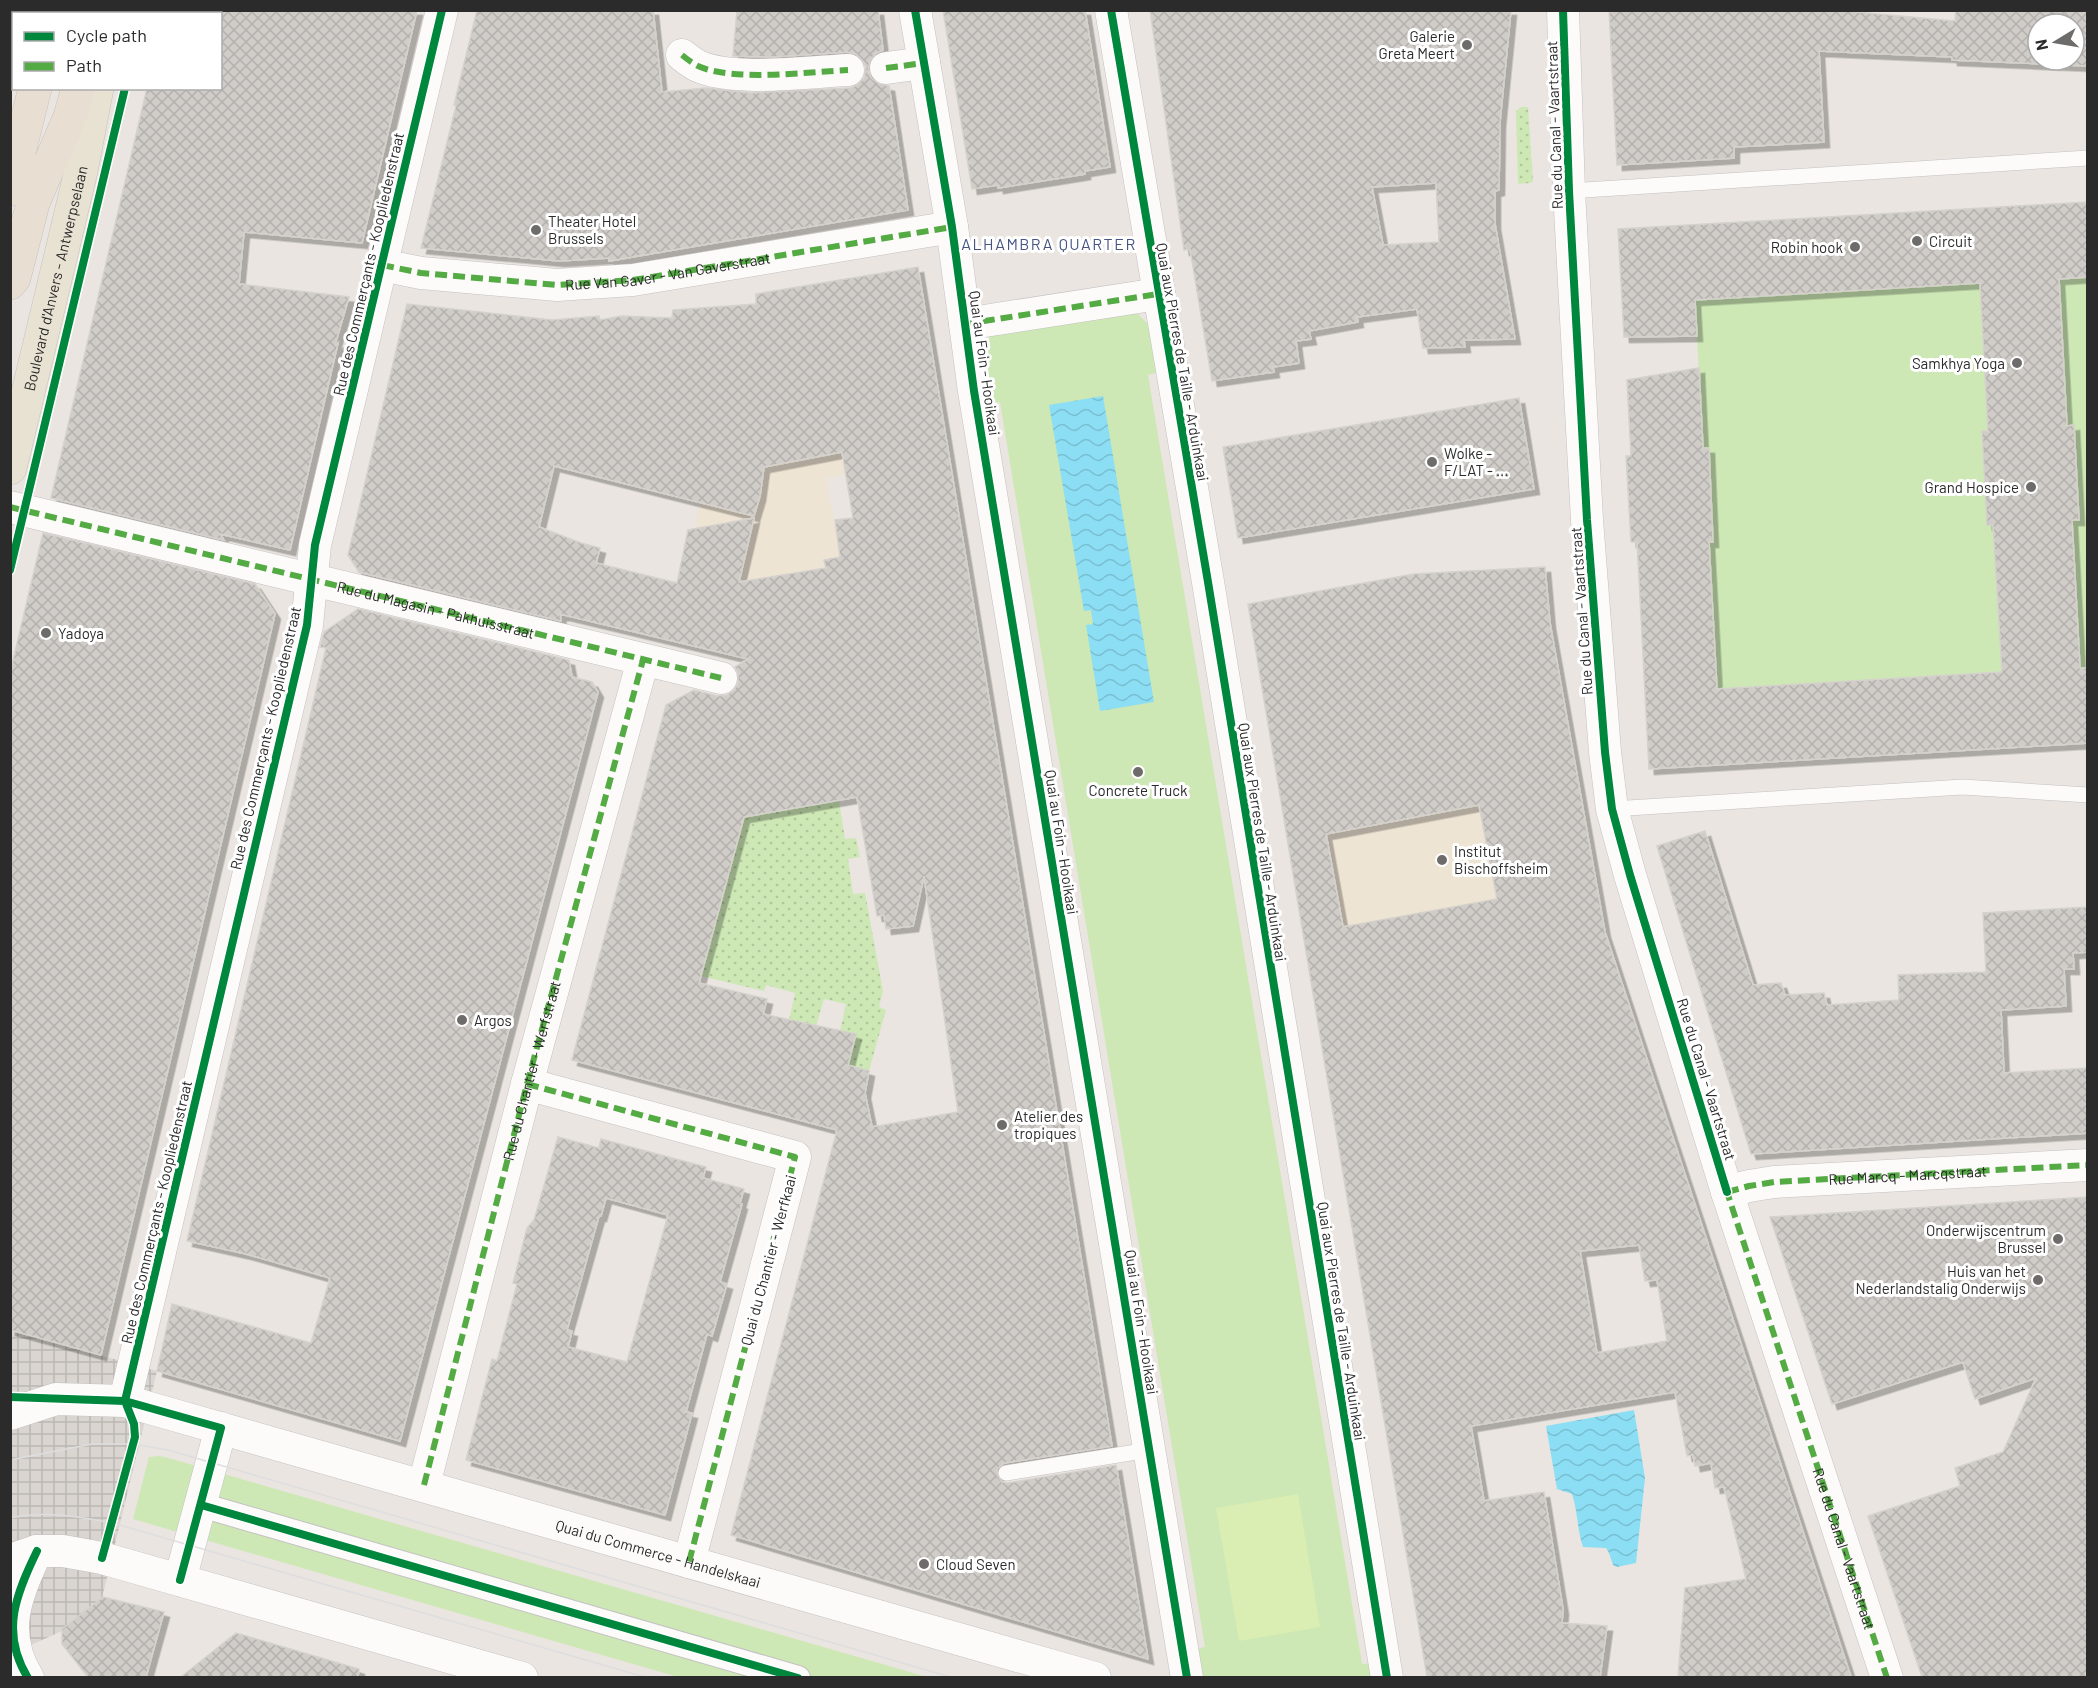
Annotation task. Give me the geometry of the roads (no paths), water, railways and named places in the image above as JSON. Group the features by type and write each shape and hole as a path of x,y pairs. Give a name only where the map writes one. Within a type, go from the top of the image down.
{"highway":[{"path":"10,189 35,90"},
{"path":"10,283 14,278 33,203 70,117 77,90"}],"main road":[{"name":"Boulevard d'Anvers - Antwerpselaan","path":"10,468 81,171 97,90"}],"street":[{"name":"Rue des Commerçants - Koopliedenstraat","path":"125,1401 307,626 315,545 442,10"},
{"name":"Quai au Foin - Hooikaai","path":"915,10 1187,1677"},
{"name":"Quai aux Pierres de Taille - Arduinkaai","path":"1110,10 1208,582 1387,1677"},
{"name":"Rue du Canal - Vaartstraat","path":"1563,10 1569,191 1587,520 1605,752 1612,809 1727,1192 1887,1677"},
{"path":"682,55 697,66 718,73 750,75 848,70"},
{"path":"886,68 924,63"},
{"name":"Rue Van Gaver - Van Gaverstraat","path":"382,265 421,273 557,285 622,281 674,275 952,227"},
{"path":"965,324 1158,294"},
{"name":"Rue du Magasin - Pakhuisstraat","path":"10,507 721,678"},
{"name":"Rue du Chantier - Werfstraat","path":"424,1485 527,1084 643,660"},
{"name":"Quai du Chantier - Werfkaai","path":"527,1084 795,1157 689,1562"},
{"name":"Rue Marcq - Marcqstraat","path":"1727,1192 1774,1182 2088,1165"},
{"name":"Quai du Commerce - Handelskaai","path":"10,1414 56,1399 125,1401 1095,1677"},
{"path":"180,1580 221,1428"},
{"path":"208,1507 798,1677"},
{"path":"28,1677 14,1652 12,1616 24,1556 63,1551 102,1558 522,1677"}],"lane":[{"path":"1569,191 2088,158"},
{"path":"1612,809 1964,787 2088,795"},
{"path":"1006,1473 1149,1450"}],"water":[{"path":"1103,396 1154,702 1100,711 1086,625 1093,624 1091,610 1084,611 1049,405"},
{"path":"1634,1410 1645,1478 1636,1563 1617,1567 1613,1565 1606,1548 1583,1547 1572,1494 1557,1489 1546,1426"}],"tram line":[{"path":"10,1460 92,1444 133,1444 168,1450 954,1678"},
{"path":"10,1518 49,1514 113,1523 648,1678"}],"place":[{"name":"Galerie Greta Meert","path":"1467,45"},
{"name":"Theater Hotel Brussels","path":"536,230"},
{"name":"Circuit","path":"1917,241"},
{"name":"Robin hook","path":"1855,247"},
{"name":"Samkhya Yoga","path":"2017,363"},
{"name":"Wolke - F/LAT - ...","path":"1432,462"},
{"name":"Grand Hospice","path":"2031,487"},
{"name":"Yadoya","path":"46,633"},
{"name":"Concrete Truck","path":"1138,772"},
{"name":"Institut Bischoffsheim","path":"1442,860"},
{"name":"Argos","path":"462,1020"},
{"name":"Atelier des tropiques","path":"1002,1125"},
{"name":"Onderwijscentrum Brussel","path":"2058,1239"},
{"name":"Huis van het Nederlandstalig Onderwijs","path":"2038,1280"},
{"name":"Cloud Seven","path":"924,1564"}],"district":[{"name":"ALHAMBRA QUARTER","path":"1049,243"}]}
